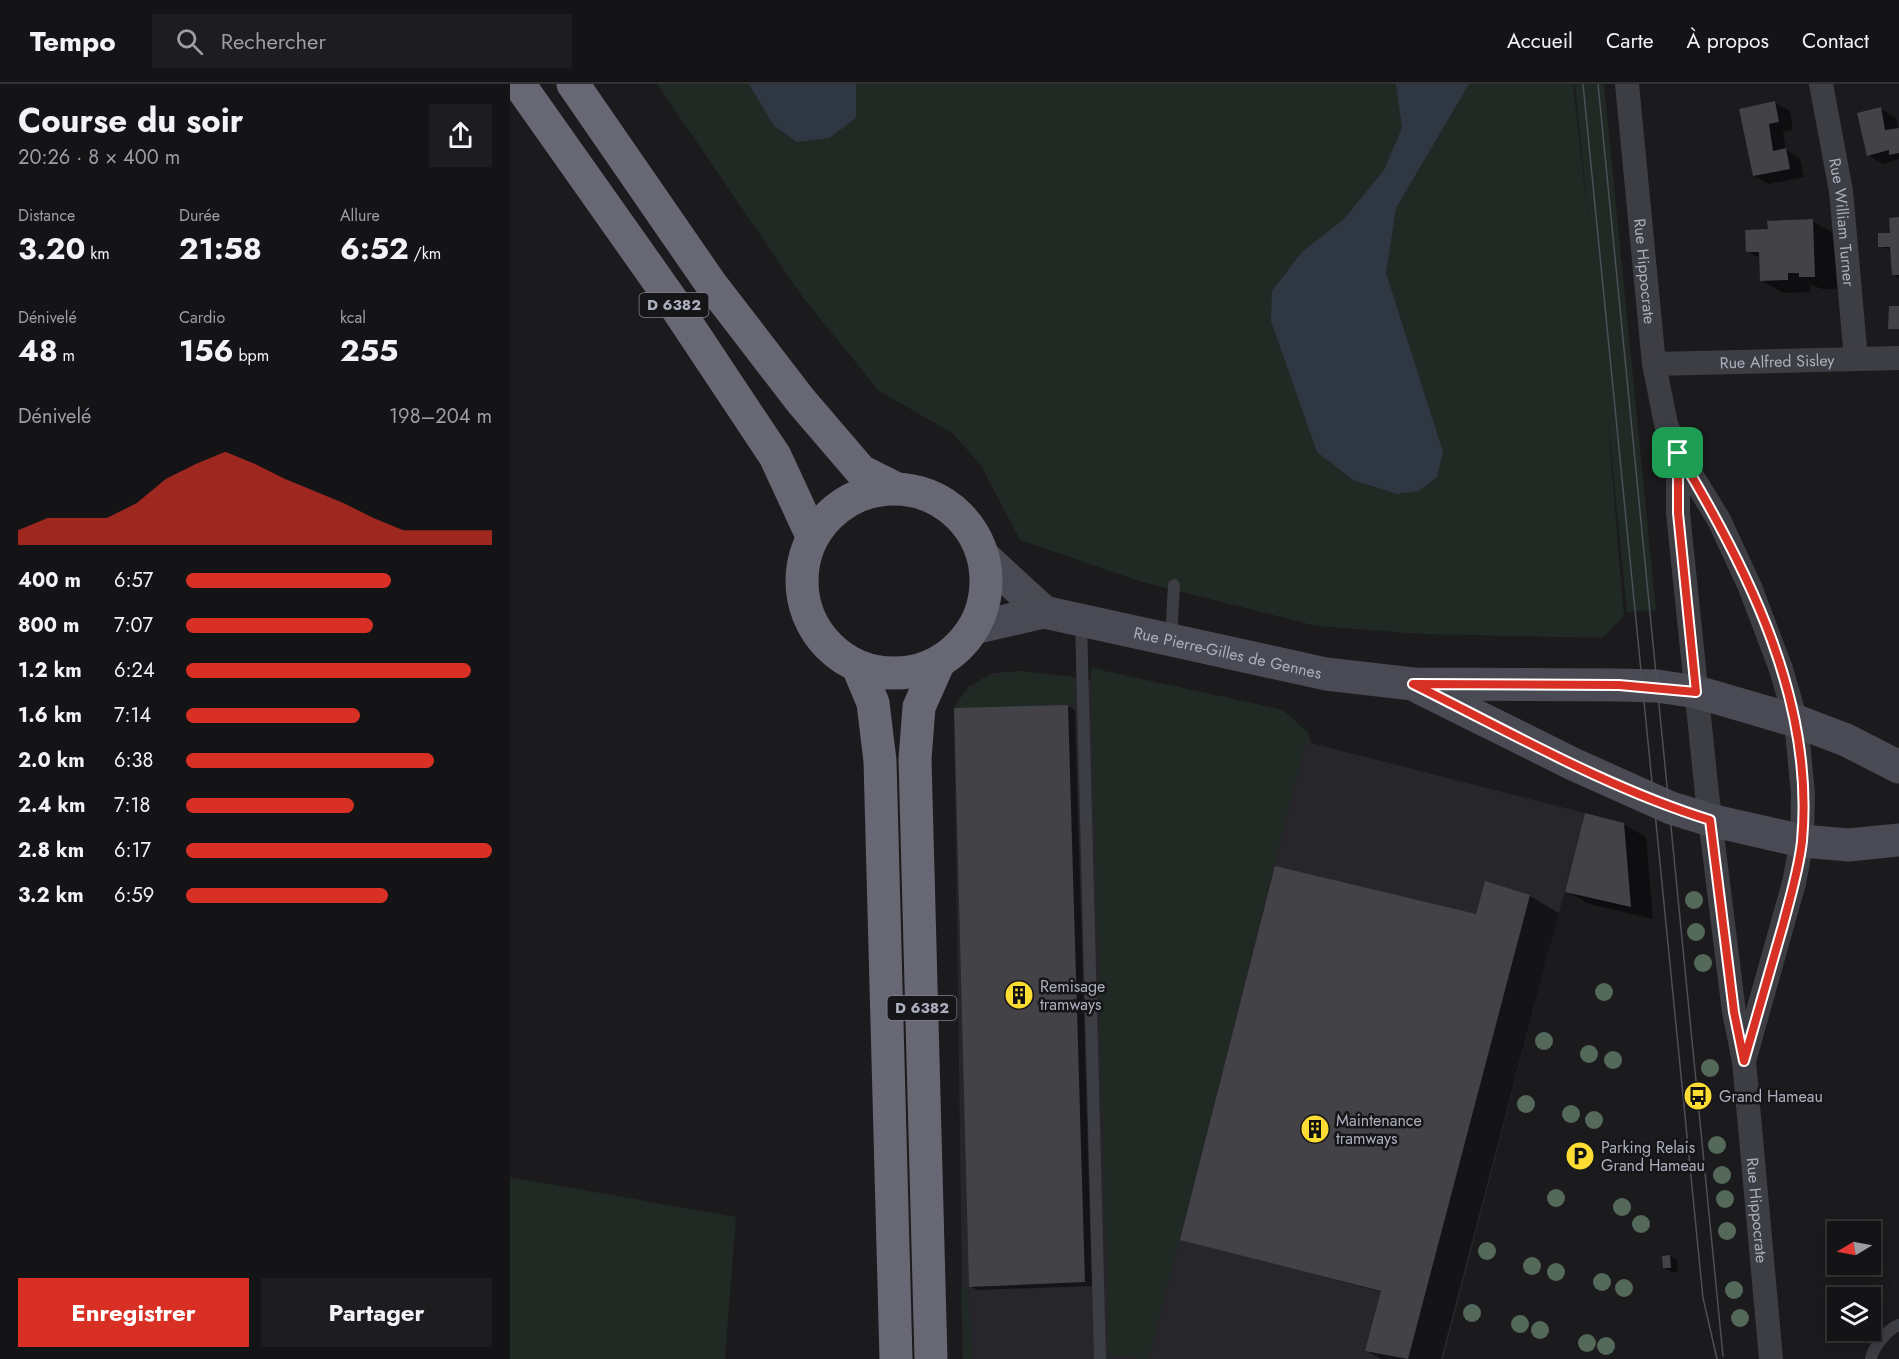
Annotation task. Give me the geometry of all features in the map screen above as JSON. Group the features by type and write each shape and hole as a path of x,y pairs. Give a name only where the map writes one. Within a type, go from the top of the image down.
{"highway":[{"name":"D 6382","path":"519,84 661,285 775,456 812,536"},
{"name":"D 6382","path":"573,84 711,284 801,401 861,471 893,487"},
{"path":"893,487 922,492 949,506 970,528 983,556 986,593 974,628 959,647 939,662 904,672 885,674 858,667 836,654 818,635 806,611 801,586 803,560 812,536 827,516 846,501 868,491 893,487"},
{"name":"D 6382","path":"931,1359 915,759 919,707 939,662"},
{"name":"D 6382","path":"858,667 873,703 880,761 896,1359"}],"main road":[{"path":"983,556 1044,612"},
{"name":"Rue Pierre-Gilles de Gennes","path":"974,628 1044,612 1326,674 1413,684 1619,685 1696,692 1796,721 1846,740 1899,768"},
{"name":"Rue Pierre-Gilles de Gennes","path":"1413,684 1575,765 1671,808 1710,820 1802,841 1849,845 1899,840"}],"street":[{"name":"Rue Hippocrate","path":"1627,84 1654,364 1666,424 1678,453 1719,520 1750,586 1781,669 1796,721 1803,794 1802,841 1794,883 1744,1061"},
{"name":"Rue William Turner","path":"1821,84 1842,191 1857,359"},
{"name":"Rue Alfred Sisley","path":"1654,364 1899,358"},
{"name":"Rue Hippocrate","path":"1678,453 1678,513 1696,692 1734,1012 1744,1061 1771,1359"}],"lane":[{"path":"1171,640 1174,585"},
{"path":"1080,620 1100,1359"},
{"path":"1871,1359 1872,1354 1892,1328 1899,1324"}],"shaded area":[{"path":"657,84 1573,84 1589,227 1575,84 1604,84 1656,610 1627,612 1607,410 1624,616 1602,638 1422,634 1316,626 1142,582 1020,540 980,464 952,433 879,391 804,299"},
{"path":"1091,668 1283,710 1308,733 1311,743 1585,813 1443,1359 963,1359 954,708 968,687 992,673 1021,671 1091,680"},
{"path":"1091,668 1283,710 1308,733 1149,1359 1109,1356"},
{"path":"1021,671 1074,677 1075,706 954,708 967,691 982,680 991,676"},
{"path":"510,1177 736,1217 725,1359 510,1359"},
{"path":"961,1287 969,1287 971,1359 963,1359"}],"water":[{"path":"749,84 856,84 856,118 829,138 797,142 774,126"},
{"path":"1396,84 1469,84 1396,208 1386,273 1443,452 1437,477 1419,491 1397,494 1353,480 1317,452 1271,321 1272,291 1302,252 1344,219 1384,170 1402,128"}],"building":[{"path":"1775,101 1779,122 1769,124 1773,151 1786,148 1790,169 1753,176 1739,109"},
{"path":"1881,107 1885,130 1899,128 1899,153 1889,155 1889,150 1867,156 1857,113"},
{"path":"1899,217 1899,275 1892,275 1890,247 1878,247 1878,233 1890,233 1889,218"},
{"path":"1813,219 1815,277 1799,277 1799,273 1788,273 1788,280 1760,281 1759,252 1746,252 1745,230 1768,229 1767,221"},
{"path":"1889,306 1899,306 1899,329 1888,329"},
{"name":"Remisage tramways","path":"1068,705 1085,1282 969,1287 954,708"},
{"path":"1585,813 1624,823 1631,907 1565,892"},
{"name":"Maintenance tramways","path":"1275,866 1476,914 1485,881 1530,895 1408,1359 1365,1351 1381,1291 1180,1240"},
{"path":"1670,1255 1671,1268 1663,1268 1662,1256"}],"tram line":[{"path":"1583,84 1703,1298 1717,1359"},
{"path":"1598,84 1723,1356"}],"place":[{"name":"Remisage tramways","path":"1019,995"},
{"name":"Grand Hameau","path":"1698,1096"},
{"name":"Maintenance tramways","path":"1315,1129"},
{"name":"Parking Relais Grand Hameau","path":"1580,1156"}],"route":[{"path":"1678,453 1719,520 1750,586 1781,669 1796,721 1803,794 1802,841 1794,883 1744,1061 1734,1012 1710,820 1671,808 1575,765 1413,684 1658,686 1696,692 1694,652 1678,513 1678,453"}]}
